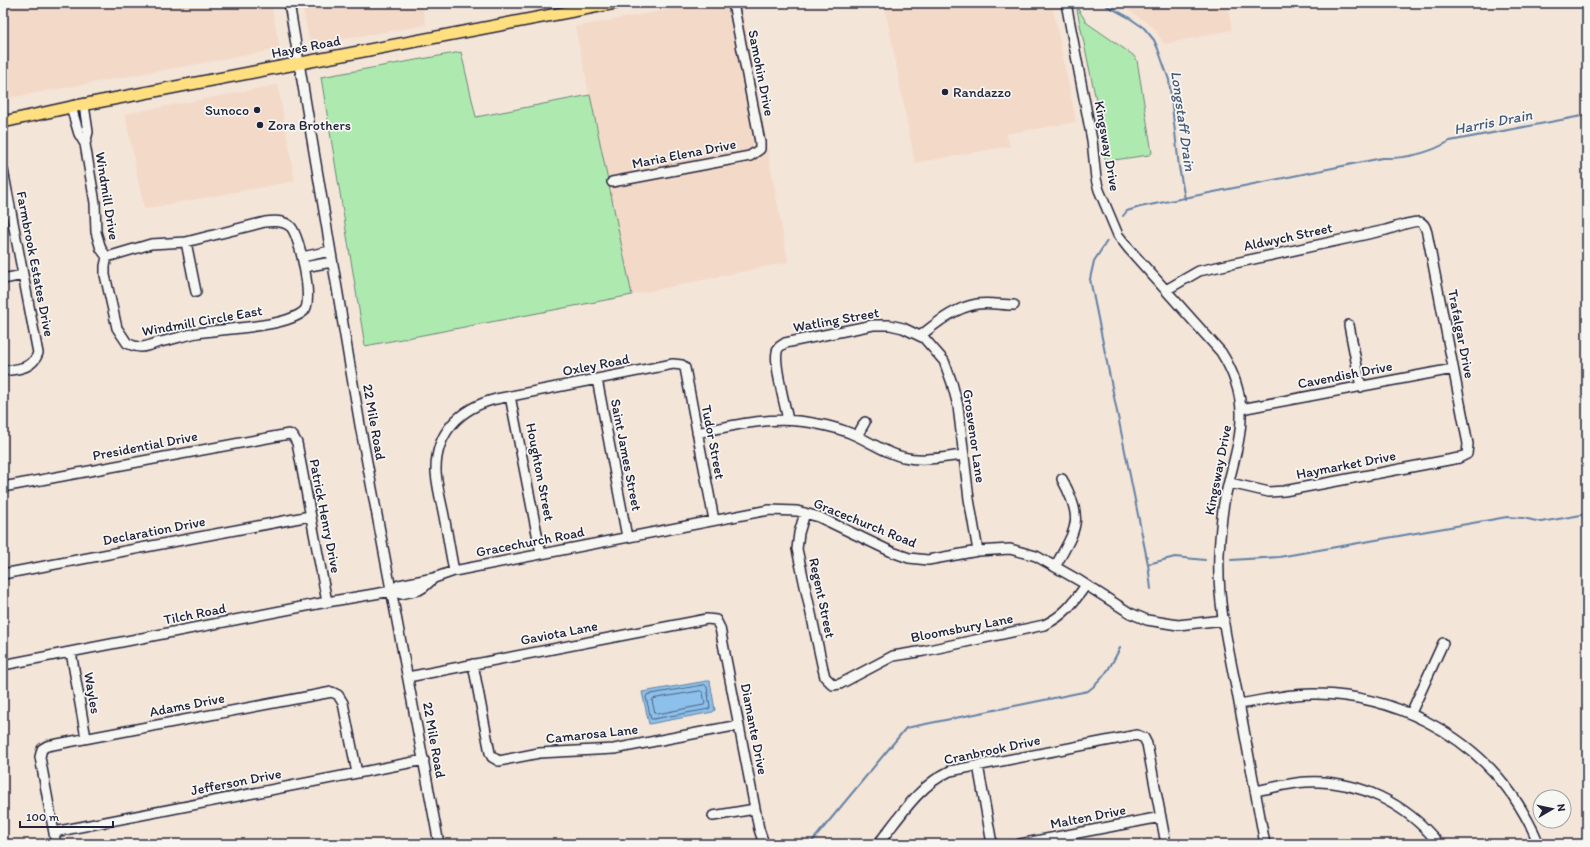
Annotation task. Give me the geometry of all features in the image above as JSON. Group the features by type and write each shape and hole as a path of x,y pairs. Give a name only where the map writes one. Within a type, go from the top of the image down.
{"main road":[{"name":"Hayes Road","path":"3,122 71,107 615,3"}],"street":[{"name":"22 Mile Road","path":"289,3 358,418 424,760 438,844"},
{"name":"Samohin Drive","path":"733,3 760,142 760,149"},
{"name":"Kingsway Drive","path":"1066,3 1092,140 1096,179 1099,190 1118,235 1221,352 1234,377 1239,392 1242,410 1241,431 1224,504 1219,554 1220,586 1224,620 1265,844"},
{"name":"Windmill Drive","path":"84,105 88,132 85,144"},
{"name":"Windmill Drive","path":"71,107 79,134 85,144 95,203 98,241 107,257 105,275 117,328 127,342"},
{"name":"Maria Elena Drive","path":"612,182 750,156 760,149"},
{"name":"Farmbrook Estates Drive","path":"3,170 4,186 38,353 34,362 27,366 3,371"},
{"path":"107,257 151,244 186,242 274,221 286,223 295,233 304,267 332,262"},
{"name":"Aldwych Street","path":"1166,290 1199,270 1386,230 1416,221 1421,222"},
{"name":"Trafalgar Drive","path":"1421,222 1425,226 1427,233 1468,448 1467,454"},
{"path":"186,242 196,292"},
{"path":"302,256 330,251"},
{"name":"Windmill Circle East","path":"127,342 142,347 198,333 251,326 291,318 304,311 307,306 308,300 304,267"},
{"path":"3,279 23,275"},
{"path":"920,336 947,316 977,304 1014,305"},
{"name":"Watling Street","path":"788,420 777,362 777,352 779,347 785,344 873,326 890,325 903,328 920,336"},
{"path":"1349,325 1361,387"},
{"name":"Grosvenor Lane","path":"920,336 924,338 941,356 950,376 958,406 969,500 978,551"},
{"name":"Oxley Road","path":"454,571 436,477 436,461 440,445 452,425 466,411 481,403 510,396 673,364 682,365 685,368"},
{"name":"Tudor Street","path":"685,368 714,520"},
{"name":"Cavendish Drive","path":"1242,410 1453,369"},
{"name":"Saint James Street","path":"597,379 627,537"},
{"name":"Houghton Street","path":"510,396 541,554"},
{"path":"697,433 752,421 788,420 817,424 849,433 905,458 921,460 964,455"},
{"path":"857,436 865,422"},
{"name":"Presidential Drive","path":"3,487 285,434 292,436"},
{"name":"Patrick Henry Drive","path":"292,436 297,443 327,602"},
{"name":"Haymarket Drive","path":"1230,483 1269,492 1284,491 1459,458 1467,454"},
{"path":"1055,567 1071,538 1076,523 1075,507 1062,479"},
{"name":"Gracechurch Road","path":"392,591 399,585 434,578 454,571 769,510 797,511 819,517 892,552 909,558 928,560 978,551 1010,549 1036,556 1130,613 1147,620 1178,625 1224,620"},
{"name":"Regent Street","path":"805,513 799,534 797,549 825,677 833,685"},
{"name":"Declaration Drive","path":"3,574 310,516"},
{"name":"Bloomsbury Lane","path":"833,685 840,684 893,656 924,651 1040,626 1061,615 1072,605 1086,585"},
{"name":"Tilch Road","path":"3,665 327,602 392,591"},
{"name":"Gaviota Lane","path":"408,677 707,619 716,620"},
{"name":"Diamante Drive","path":"716,620 720,628 755,809 764,844"},
{"path":"1411,713 1443,643"},
{"name":"Wayles","path":"70,652 86,738"},
{"name":"Camarosa Lane","path":"473,664 490,752 495,759 503,760 543,753 614,749 739,725"},
{"name":"Adams Drive","path":"54,832 40,757 42,749 47,746 86,738 328,693 338,695 343,703 356,773"},
{"path":"1239,704 1282,696 1323,694 1369,700 1411,713 1456,739 1486,764 1513,796 1527,818 1539,844"},
{"name":"Cranbrook Drive","path":"883,842 918,795 930,782 950,771 1134,735 1142,736 1147,744 1161,817"},
{"name":"Jefferson Drive","path":"54,832 424,760"},
{"path":"978,765 992,844"},
{"path":"1255,790 1311,782 1331,783 1358,788 1374,793 1402,809 1422,825 1439,844"},
{"path":"713,816 755,809"},
{"path":"1161,817 1166,844"},
{"name":"Malten Drive","path":"1020,844 1161,817"},
{"path":"54,832 56,844"}],"shaded area":[{"path":"3,3 271,3 280,49 3,99"},
{"path":"302,3 421,3 426,25 310,45"},
{"path":"704,3 741,3 788,262 632,295 575,27"},
{"path":"884,3 1081,3 1053,8 1076,122 1006,134 1010,146 915,163"},
{"path":"1119,3 1227,3 1232,30 1164,44 1154,28"},
{"path":"276,85 278,86 295,181 144,209 125,114"}],"green space":[{"path":"1078,9 1087,23 1133,55 1137,60 1152,153 1149,155 1107,161 1105,160 1105,148 1100,119"},
{"path":"461,52 476,117 590,95 632,295 365,346 321,77"}],"water":[{"path":"710,681 715,710 713,712 649,724 642,692"}],"waterway":[{"name":"Longstaff Drain","path":"1102,3 1128,17 1144,28 1154,40 1158,49 1169,80 1179,167 1185,199"},
{"name":"Harris Drain","path":"1123,216 1127,211 1140,207 1382,158 1408,156 1426,152 1450,141 1587,115"},
{"path":"1107,241 1094,261 1090,279 1148,564 1151,589"},
{"path":"1231,560 1279,557 1507,517 1523,518 1541,522 1587,514"},
{"path":"1148,564 1175,557 1205,560"},
{"path":"810,844 906,728 1088,691 1107,672 1120,648"}],"place":[{"name":"Randazzo","path":"945,92"},
{"name":"Sunoco","path":"257,110"},
{"name":"Zora Brothers","path":"260,125"}]}
